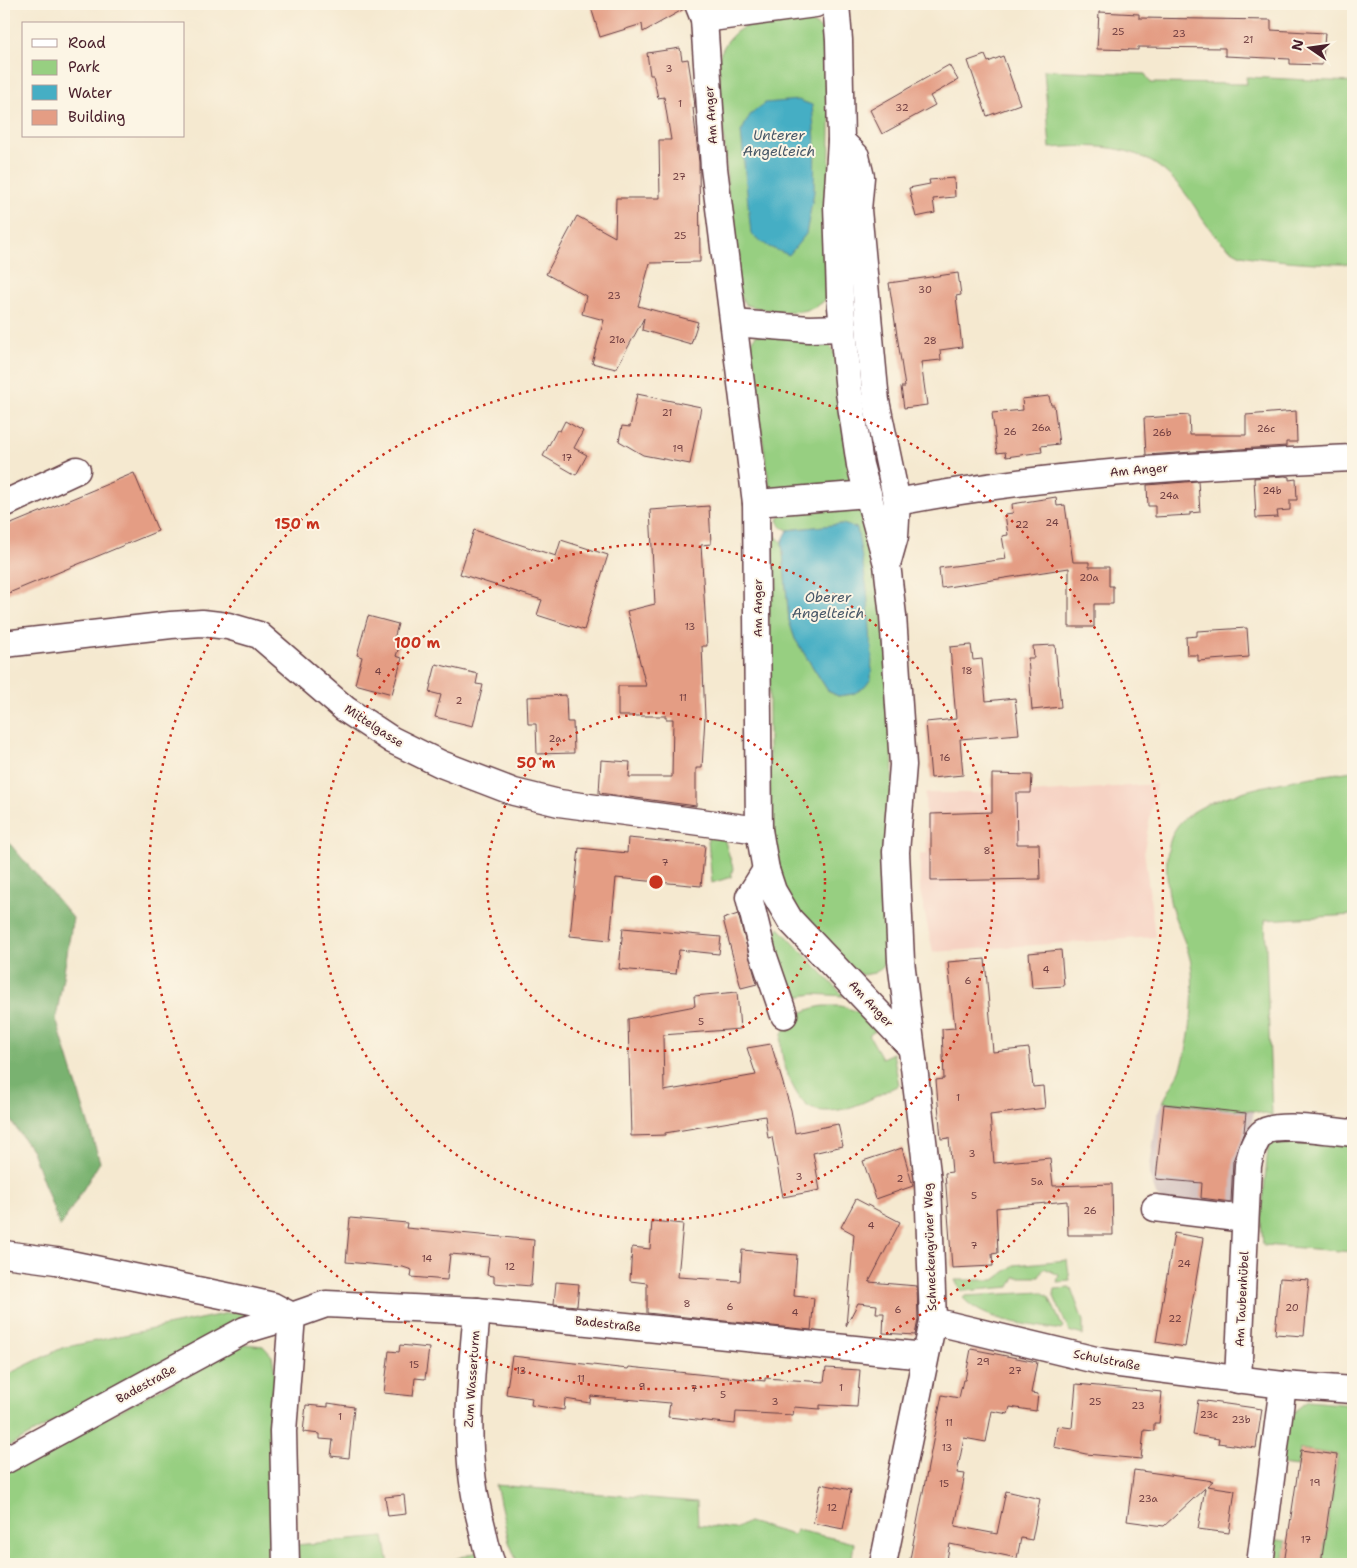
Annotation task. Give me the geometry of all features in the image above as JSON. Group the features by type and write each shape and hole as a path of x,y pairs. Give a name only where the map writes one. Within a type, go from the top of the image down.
{"street":[{"name":"Am Anger","path":"815,4 701,12 714,168 756,503 759,830 766,870 773,891 790,920 910,1046"},
{"name":"Am Anger","path":"836,4 839,40 841,141 837,205 840,296 849,392 860,465 887,564 893,616 903,765 896,852 900,961 910,1046"},
{"name":"Am Anger","path":"841,141 856,156 861,177 858,210 876,402 897,502 895,536 887,564"},
{"path":"734,323 809,328 843,328"},
{"name":"Am Anger","path":"897,502 967,488 1046,478 1219,464 1353,458"},
{"path":"4,504 77,470"},
{"path":"756,503 868,494"},
{"name":"Mittelgasse","path":"4,644 171,625 202,623 228,626 259,635 345,708 392,740 441,764 514,792 559,803 759,830"},
{"path":"766,870 749,897 763,954 784,1015"},
{"name":"Schneckengrüner Weg","path":"882,1564 924,1356 933,1321 928,1181 910,1046"},
{"name":"Am Taubenhübel","path":"1238,1380 1248,1165 1254,1143 1263,1131 1276,1127 1353,1133"},
{"path":"1155,1208 1245,1219"},
{"path":"4,1254 56,1261 273,1306 292,1316 283,1430 286,1564"},
{"name":"Badestraße","path":"4,1461 245,1330 326,1304 477,1310 924,1356"},
{"name":"Zum Wasserturm","path":"477,1310 468,1413 470,1465 476,1507 492,1564"},
{"name":"Schulstraße","path":"933,1321 1104,1362 1238,1380 1353,1390"},
{"path":"1260,1564 1283,1385"}],"shaded area":[{"path":"1156,784 1144,850 1155,937 933,952 920,891 920,854 927,854 925,793 1031,793"},
{"path":"1163,1102 1254,1111 1244,1164 1241,1213 1165,1204 1156,1194 1149,1174 1157,1116"}],"green space":[{"path":"796,19 819,27 825,34 831,47 828,296 821,304 812,308 790,312 767,310 746,305 735,288 718,59 732,36 740,30 758,23"},
{"path":"1044,70 1145,74 1151,83 1247,84 1246,77 1353,82 1353,264 1277,260 1239,254 1220,240 1180,187 1165,172 1149,161 1133,153 1115,149 1095,147 1050,148"},
{"path":"756,335 817,336 830,345 837,358 852,481 791,491 770,490 749,347"},
{"path":"858,507 868,520 893,693 892,948 881,969 874,973 863,975 847,967 791,912 769,860 769,530 782,542 789,621 795,639 828,691 838,696 853,694 842,524 788,530 781,527 778,520 782,514"},
{"path":"1353,771 1353,915 1265,920 1272,1116 1254,1111 1163,1102 1182,1065 1188,1043 1192,1006 1193,982 1191,961 1171,905 1167,878 1169,843 1176,828 1188,815 1207,804 1231,795 1285,782"},
{"path":"707,830 723,835 733,868 731,877 712,883"},
{"path":"4,837 73,918 56,1019 100,1162 60,1227 32,1151 4,1111"},
{"path":"779,928 844,996 813,994 789,998 771,936"},
{"path":"823,1006 841,1006 868,1015 877,1030 869,1035 882,1058 893,1053 899,1085 865,1102 847,1108 822,1111 806,1105 790,1081 783,1059 781,1040 783,1032 790,1021 805,1011"},
{"path":"1269,1139 1353,1144 1353,1252 1263,1245 1261,1220"},
{"path":"1067,1260 1070,1281 1057,1282 1059,1275 1044,1268 1039,1277 1015,1277 1010,1287 965,1291 960,1290 955,1280 994,1280 1014,1265"},
{"path":"1071,1288 1083,1321 1083,1335 1069,1331 1053,1294 1054,1289"},
{"path":"1042,1292 1049,1297 1063,1328 1061,1330 996,1318 984,1313 963,1298 965,1296"},
{"path":"247,1309 245,1317 4,1449 4,1396 6,1395 4,1376 62,1348"},
{"path":"245,1344 263,1346 272,1356 276,1377 276,1564 4,1564 4,1475 16,1466"},
{"path":"1308,1401 1353,1405 1353,1564 1322,1564 1338,1455 1300,1449 1297,1467 1281,1465 1284,1436 1288,1421"},
{"path":"496,1485 697,1502 698,1525 735,1529 748,1522 793,1535 797,1530 854,1543 851,1564 518,1564 509,1542"},
{"path":"384,1537 389,1564 299,1564 296,1545"},
{"path":"1272,1539 1286,1541 1283,1564 1268,1564"},
{"path":"477,1552 482,1564 440,1564"}],"water":[{"name":"Unterer Angelteich","path":"798,100 812,105 815,141 814,192 806,234 789,255 769,247 751,234 741,132 750,115 765,103"},
{"name":"Oberer Angelteich","path":"842,524 857,528 867,589 872,656 871,679 865,687 853,694 838,696 828,691 795,639 789,621 782,542 788,530"}],"building":[{"path":"590,4 683,4 684,9 643,32 642,24 600,37"},
{"path":"1099,12 1139,14 1139,18 1271,20 1271,30 1325,33 1322,65 1290,64 1290,59 1225,56 1225,48 1138,47 1138,50 1097,49"},
{"path":"680,48 682,60 688,59 695,108 693,108 699,162 700,262 650,263 638,306 698,322 691,344 642,330 644,318 616,369 592,363 604,320 582,314 586,296 546,274 577,216 615,237 616,198 660,198 659,140 671,140 664,97 658,98 653,75 650,75 647,53"},
{"path":"985,55 988,62 1003,56 1020,104 987,116 968,61"},
{"path":"949,65 958,80 930,96 935,105 882,134 870,110"},
{"path":"954,178 955,197 933,199 935,213 916,217 909,188 930,184 929,180"},
{"path":"958,273 961,295 956,296 962,347 940,350 941,360 921,362 927,405 904,408 901,387 905,387 889,283"},
{"path":"637,394 701,407 690,464 643,455 619,441 622,426 630,427"},
{"path":"1049,396 1051,405 1054,405 1059,444 1041,446 1042,452 1006,457 1005,452 997,453 992,413 1023,410 1022,399"},
{"path":"1296,411 1297,442 1286,442 1286,446 1146,455 1144,418 1189,415 1190,435 1246,435 1246,415"},
{"path":"565,421 583,431 574,448 587,455 576,475 543,456 557,430 560,431"},
{"path":"134,473 158,531 4,595 4,527"},
{"path":"1289,477 1289,480 1296,479 1297,500 1290,500 1290,510 1277,511 1278,517 1256,518 1254,478"},
{"path":"1198,481 1200,512 1190,513 1190,515 1155,517 1155,506 1148,506 1147,485"},
{"path":"1056,497 1057,506 1065,505 1073,562 1089,562 1089,567 1109,567 1109,586 1113,586 1113,604 1094,604 1094,627 1069,627 1069,568 941,588 939,568 1006,559 1002,536 1008,535 1005,514 1013,513 1012,504"},
{"path":"709,506 711,544 701,545 707,646 702,646 705,717 702,768 696,768 696,806 599,793 601,760 630,762 629,777 672,777 673,719 666,719 666,716 618,716 618,686 646,686 627,611 655,604 650,510"},
{"path":"474,530 556,556 561,540 608,555 584,630 537,615 542,600 460,574"},
{"path":"368,616 398,624 394,639 401,641 396,656 402,658 392,694 355,684 362,657 357,655"},
{"path":"1247,628 1249,657 1198,661 1198,655 1187,655 1186,637 1197,636 1197,631"},
{"path":"971,645 973,660 982,659 986,701 1015,698 1019,734 960,739 963,775 931,778 926,722 956,719 950,647"},
{"path":"1055,645 1061,707 1032,710 1028,658 1034,658 1033,646"},
{"path":"436,664 478,674 476,684 483,685 473,726 435,717 441,695 429,692"},
{"path":"566,695 567,722 573,722 574,753 537,754 536,724 528,724 527,697"},
{"path":"992,774 1032,775 1031,793 1016,793 1017,844 1039,844 1040,879 931,881 931,814 992,812"},
{"path":"628,838 705,845 701,886 616,878 610,940 570,936 579,848 627,853"},
{"path":"738,914 757,984 741,988 723,919"},
{"path":"623,928 721,937 719,954 679,950 676,974 619,969"},
{"path":"1061,950 1064,986 1032,988 1029,953"},
{"path":"985,959 993,1052 1029,1048 1033,1087 1043,1086 1045,1108 990,1115 994,1163 1050,1158 1053,1186 1112,1184 1113,1235 1068,1235 1067,1201 996,1208 998,1253 992,1254 993,1266 952,1268 945,1173 952,1172 949,1138 941,1139 936,1080 944,1079 942,1029 955,1028 948,962"},
{"path":"737,992 740,1029 663,1035 664,1091 756,1075 747,1048 771,1044 791,1110 795,1133 838,1124 843,1146 813,1153 820,1190 783,1197 772,1137 768,1138 765,1116 665,1133 665,1135 631,1136 628,1019 695,1006 694,996"},
{"path":"1164,1104 1246,1113 1244,1132 1233,1161 1231,1202 1201,1198 1202,1183 1156,1179"},
{"path":"902,1148 913,1186 876,1199 863,1161"},
{"path":"856,1199 900,1222 869,1282 917,1286 918,1320 915,1335 883,1333 884,1313 876,1313 877,1305 858,1303 846,1326 854,1234 841,1227"},
{"path":"350,1218 407,1223 406,1228 534,1240 531,1286 494,1283 494,1276 487,1275 489,1257 450,1254 447,1280 411,1277 412,1270 403,1267 346,1262"},
{"path":"652,1221 683,1224 678,1277 740,1281 742,1250 797,1255 794,1296 814,1298 811,1330 647,1313 647,1283 630,1281 632,1247 650,1249"},
{"path":"1174,1233 1203,1238 1185,1347 1156,1342"},
{"path":"1280,1278 1309,1280 1304,1336 1275,1334"},
{"path":"556,1282 579,1284 577,1306 554,1304"},
{"path":"400,1345 429,1348 425,1379 415,1378 413,1396 384,1393 389,1351 399,1352"},
{"path":"971,1349 1037,1362 1031,1393 1038,1394 1036,1411 1010,1407 1008,1414 992,1411 986,1442 964,1438 957,1473 965,1474 955,1526 997,1534 1006,1491 1040,1499 1032,1540 1021,1538 1017,1558 950,1544 946,1564 909,1564 942,1395 959,1398 963,1380 965,1380"},
{"path":"512,1356 628,1369 629,1367 765,1381 765,1378 824,1382 826,1368 860,1370 857,1407 820,1405 820,1409 794,1407 793,1415 736,1412 735,1424 668,1417 670,1403 591,1396 590,1403 565,1399 564,1410 531,1405 532,1398 506,1394"},
{"path":"1076,1384 1162,1392 1159,1423 1154,1423 1154,1431 1144,1430 1141,1459 1086,1454 1054,1447 1057,1426 1072,1428"},
{"path":"1198,1400 1262,1409 1256,1448 1218,1443 1219,1439 1193,1435"},
{"path":"328,1403 354,1407 349,1458 331,1456 333,1440 320,1439 320,1434 303,1432 306,1405 328,1407"},
{"path":"1301,1450 1337,1455 1321,1564 1284,1564"},
{"path":"1134,1470 1213,1481 1207,1486 1235,1490 1229,1533 1198,1529 1205,1488 1164,1526 1127,1521"},
{"path":"821,1484 851,1490 843,1529 813,1523"},
{"path":"404,1495 406,1514 388,1516 385,1497"}]}
